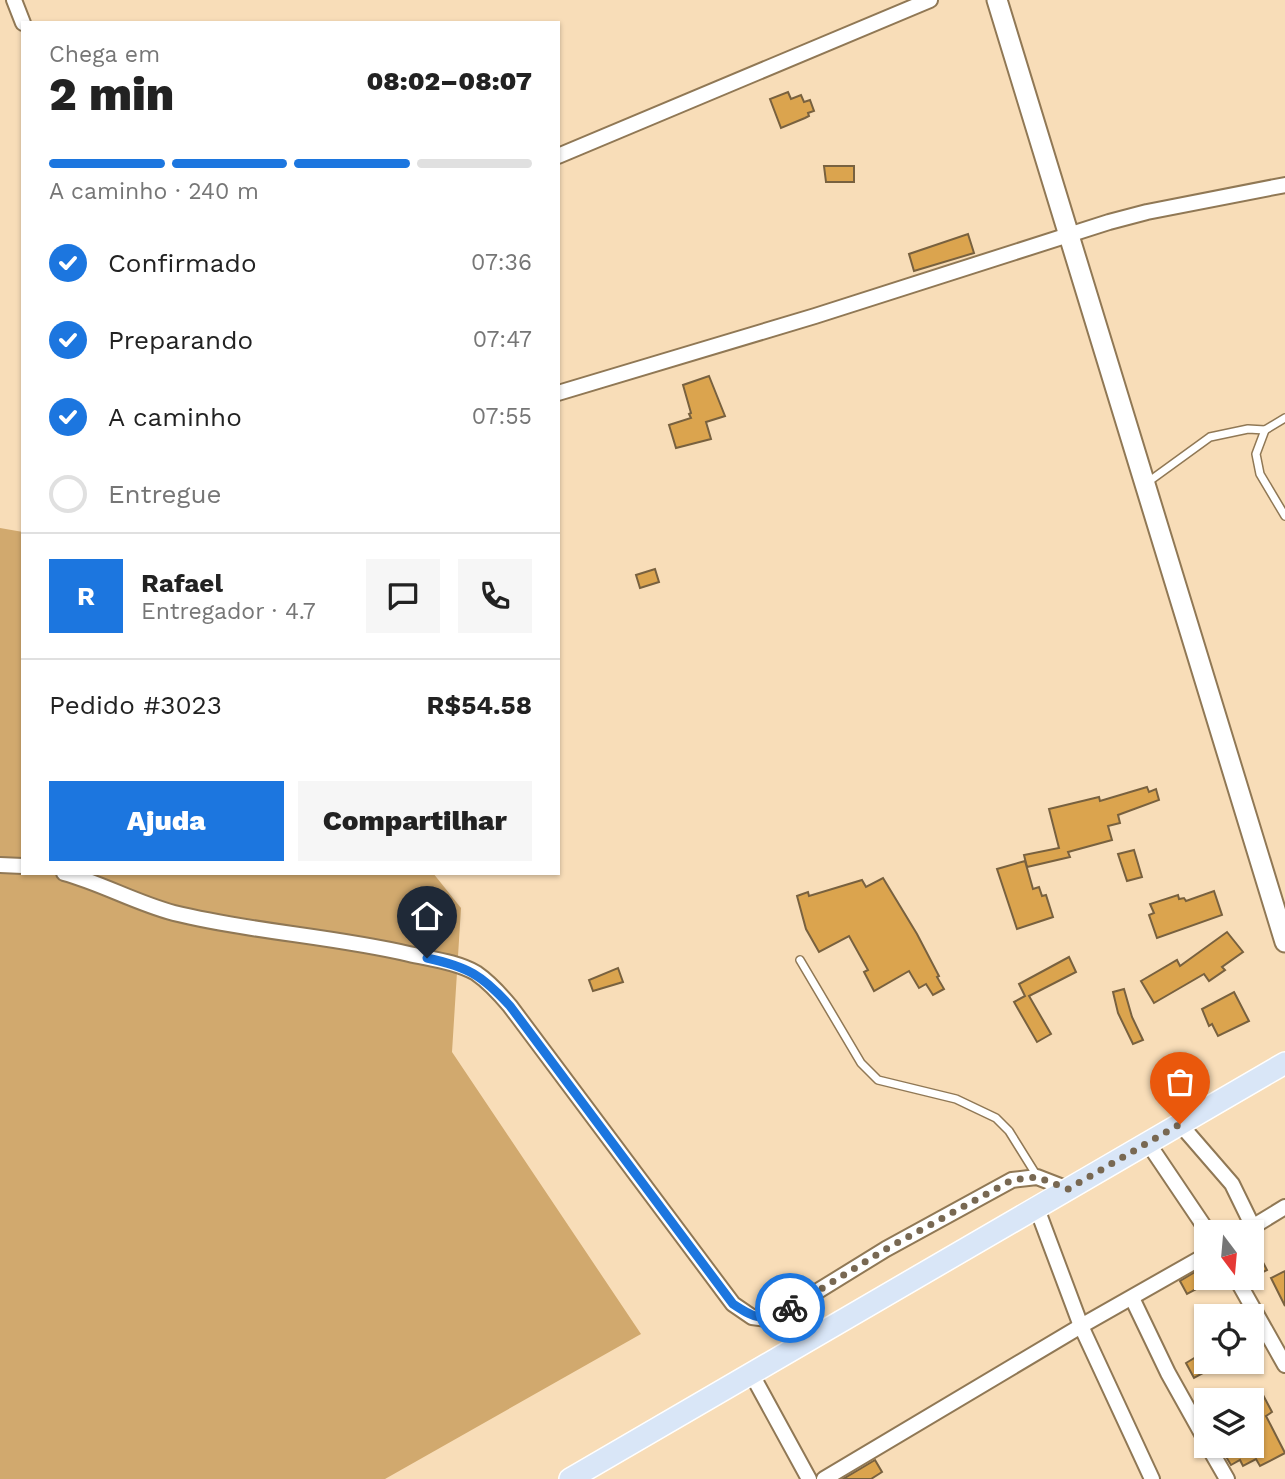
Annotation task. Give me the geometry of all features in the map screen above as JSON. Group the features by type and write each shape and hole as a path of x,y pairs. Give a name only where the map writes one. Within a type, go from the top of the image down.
{"main road":[{"path":"570,1479 1285,1063"}],"street":[{"path":"14,0 22,21"},
{"path":"560,155 930,0"},
{"path":"997,0 1284,937"},
{"path":"560,392 815,316 1070,233 1147,212 1285,185"},
{"path":"0,865 21,866"},
{"path":"69,875 174,913 388,949 446,962 475,972 510,1006 733,1304 752,1317 766,1319 787,1310 886,1249 1012,1180 1037,1177 1068,1189"},
{"path":"1180,1124 1232,1184 1246,1220"},
{"path":"1148,1143 1200,1220"},
{"path":"1036,1206 1081,1326 1152,1479"},
{"path":"1264,1220 1285,1207"},
{"path":"824,1479 1194,1262"},
{"path":"1243,1290 1285,1365"},
{"path":"1132,1298 1194,1420"},
{"path":"751,1373 809,1479"},
{"path":"1215,1458 1227,1479"}],"lane":[{"path":"1144,484 1210,438 1248,429 1265,430 1285,418"},
{"path":"1265,430 1256,454 1260,474 1285,516"},
{"path":"800,960 861,1063 878,1080 956,1099 996,1118 1009,1131 1037,1177"}],"shaded area":[{"path":"0,528 21,532 21,875 435,875 461,908 452,1052 641,1334 385,1479 0,1479"}],"building":[{"path":"788,92 791,99 801,95 804,102 810,100 814,111 808,113 809,116 781,128 770,99"},
{"path":"824,166 854,166 854,182 826,182"},
{"path":"968,234 974,253 914,271 909,254"},
{"path":"709,376 725,416 706,422 711,439 676,448 669,425 691,418 683,385"},
{"path":"655,569 659,582 640,588 636,575"},
{"path":"1147,787 1149,792 1156,789 1159,800 1118,815 1120,823 1108,826 1112,840 1068,852 1070,857 1027,867 1024,855 1059,848 1049,809 1099,797 1100,801"},
{"path":"1134,850 1142,877 1127,881 1118,854"},
{"path":"1025,861 1033,889 1039,887 1042,896 1046,895 1053,917 1017,929 997,869"},
{"path":"883,878 939,976 937,977 944,989 933,995 926,984 919,988 909,971 874,991 864,972 868,970 849,936 819,952 806,929 797,896 808,892 809,896 862,880 866,887"},
{"path":"1214,891 1222,915 1157,938 1149,915 1154,913 1150,904 1178,895 1179,899 1184,898 1186,901"},
{"path":"1227,932 1243,952 1222,967 1225,970 1209,981 1204,974 1154,1003 1141,981 1177,960 1180,966"},
{"path":"1069,957 1076,972 1029,996 1051,1034 1037,1042 1014,1002 1025,996 1019,984"},
{"path":"618,968 623,982 593,991 589,980"},
{"path":"1124,989 1132,1017 1143,1040 1133,1044 1118,1013 1113,992"},
{"path":"1234,992 1249,1021 1218,1036 1212,1024 1209,1026 1202,1009"},
{"path":"1285,1271 1285,1306 1271,1278"},
{"path":"1194,1273 1194,1290 1187,1294 1180,1281"},
{"path":"1194,1358 1194,1374 1201,1374 1194,1378 1186,1363"},
{"path":"1264,1397 1272,1412 1266,1416 1285,1453 1260,1466 1256,1459 1243,1466 1240,1460 1231,1465 1227,1458 1264,1458"},
{"path":"875,1460 882,1472 871,1479 843,1479"}],"way so far":[{"path":"790,1308 886,1249 1012,1180 1037,1177 1068,1189 1180,1124"}],"route":[{"path":"427,958 475,972 510,1006 733,1304 752,1317 766,1319 790,1308"}]}
